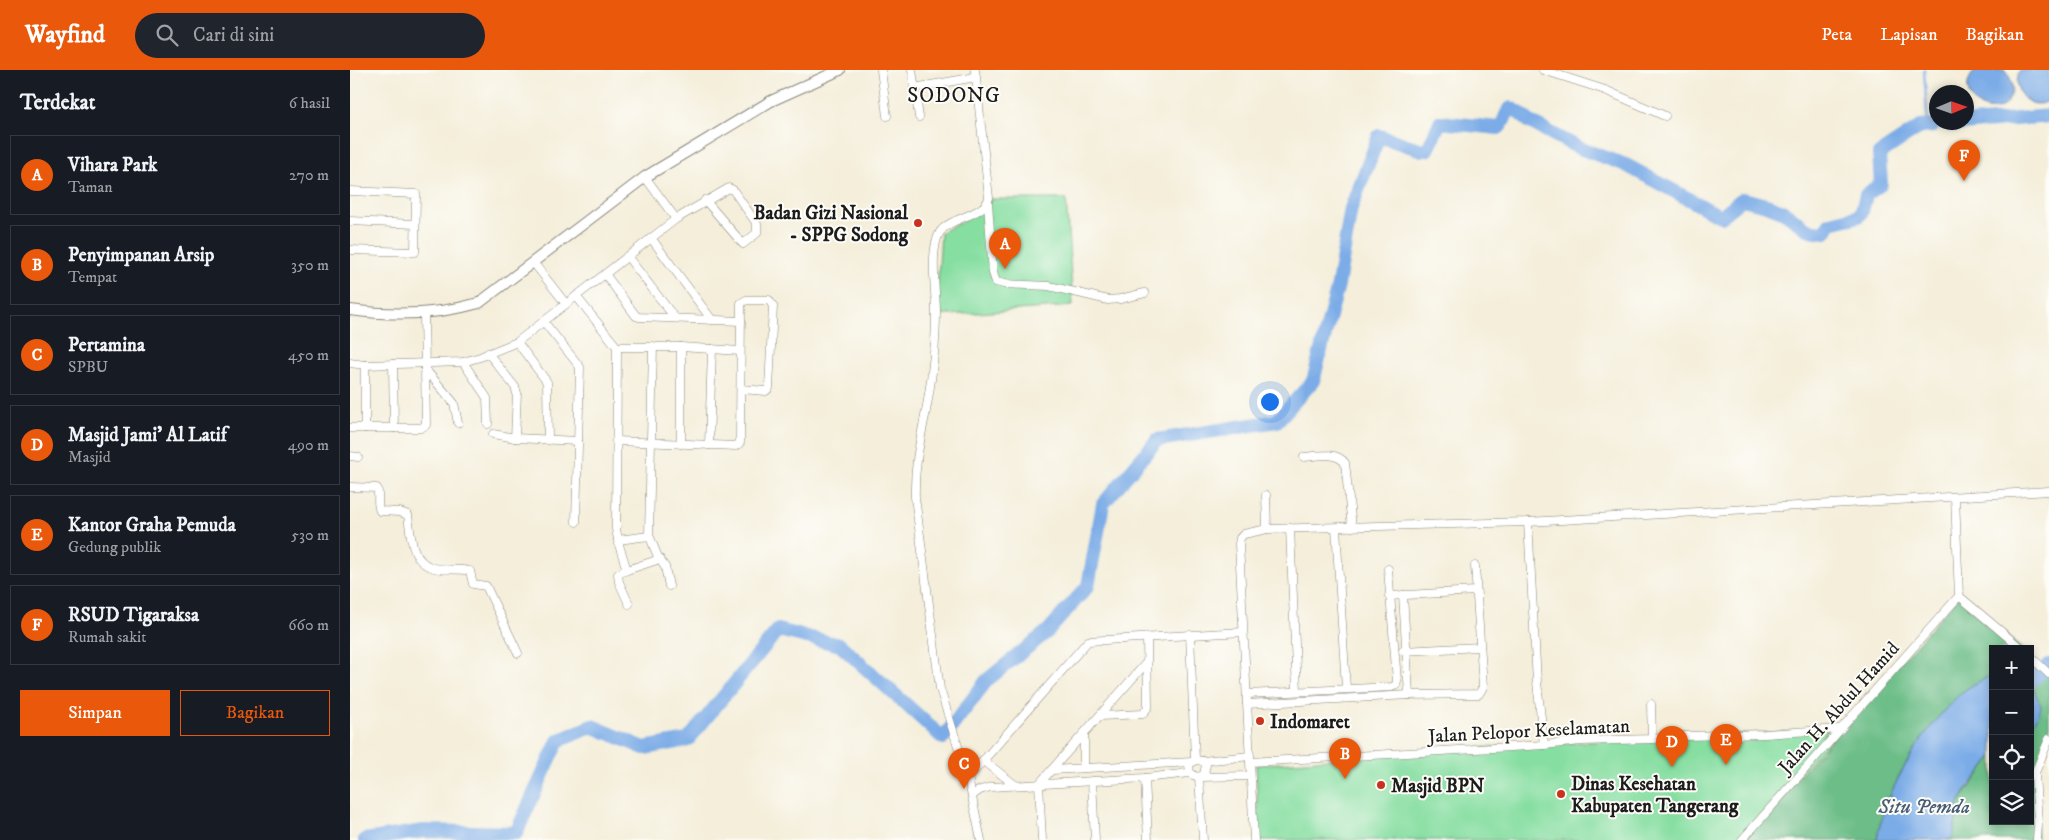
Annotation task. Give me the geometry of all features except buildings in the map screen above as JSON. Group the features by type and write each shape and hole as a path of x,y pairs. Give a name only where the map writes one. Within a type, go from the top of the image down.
{"street":[{"path":"350,310 369,313 424,313 451,310 479,303 645,177 771,101 840,70"},
{"path":"881,70 887,116"},
{"path":"912,70 919,117"},
{"path":"1543,70 1605,90 1665,116"},
{"path":"914,88 976,73 989,193 993,273 996,282 1049,286 1108,300 1145,293"},
{"path":"645,177 676,219"},
{"path":"350,363 425,366 463,362 518,342 676,219 705,200 729,188 757,224 757,233 744,244 705,200"},
{"path":"350,191 416,194 415,252 350,250"},
{"path":"981,840 973,795 940,689 915,498 914,475 934,359 936,310 934,264 937,242 940,232 948,225 975,212 988,203"},
{"path":"350,221 415,224"},
{"path":"651,238 712,320"},
{"path":"628,256 676,318"},
{"path":"533,262 566,304"},
{"path":"605,274 636,316 644,318 741,321"},
{"path":"576,296 617,347 616,529 627,570"},
{"path":"616,441 736,446 740,443 742,301 770,300 773,306 769,388 766,391 741,389"},
{"path":"350,428 421,428 426,425 424,313"},
{"path":"544,322 580,366 576,522"},
{"path":"518,342 547,382 548,440"},
{"path":"617,347 653,346 740,351"},
{"path":"653,346 649,536 653,539 660,559 665,566 669,586"},
{"path":"681,347 681,444"},
{"path":"709,445 712,349"},
{"path":"488,353 517,392 515,438"},
{"path":"463,362 487,398 488,424"},
{"path":"393,364 394,428"},
{"path":"364,365 365,428"},
{"path":"425,366 454,403 458,423"},
{"path":"492,434 515,438 578,441"},
{"path":"1304,456 1332,455 1341,458 1345,463 1352,527"},
{"path":"350,487 377,488 380,511 400,512 408,515 414,550 426,565 434,568 470,571 473,584 486,586 518,653"},
{"path":"1254,840 1242,632 1240,538 1244,534 1267,529 1528,522 2049,491"},
{"path":"1266,494 1267,529"},
{"path":"1954,497 1959,596 2017,645"},
{"path":"1528,522 1544,745"},
{"path":"1290,528 1297,691"},
{"path":"1336,528 1346,688"},
{"path":"618,540 649,536"},
{"path":"629,604 619,582 618,574 660,559"},
{"path":"1247,704 1409,695 1479,694 1483,687 1475,566"},
{"path":"1247,694 1392,687 1396,685 1388,569"},
{"path":"1389,596 1476,591"},
{"path":"1403,595 1409,695"},
{"name":"Jalan H. Abdul Hamid","path":"1742,840 1959,596"},
{"path":"968,778 1086,643 1090,641 1242,632"},
{"path":"1190,634 1197,761 1206,770 1200,777 1202,840"},
{"path":"1100,716 1143,714 1146,711 1148,707 1147,637"},
{"path":"1394,652 1480,647"},
{"path":"2034,659 2049,674"},
{"path":"1042,840 1039,784 1147,662"},
{"path":"1317,690 1318,700"},
{"path":"1651,704 1652,739"},
{"name":"Jalan Pelopor Keselamatan","path":"1052,770 1197,761 1544,745 1581,740 1652,739 1840,729"},
{"path":"1084,734 1084,767"},
{"path":"2037,840 2035,773 2049,739"},
{"path":"983,760 1015,785"},
{"path":"1190,773 1189,769 1197,761"},
{"path":"973,795 985,788 1015,785 1145,778 1190,773 1200,777 1250,776"},
{"path":"1145,778 1148,840"},
{"path":"1092,781 1095,840"}],"green space":[{"path":"986,199 1066,199 1073,306 936,316 941,232 978,214"},
{"path":"1959,596 2017,645 1989,645 1989,677 1961,693 1944,710 1918,744 1906,763 1887,803 1877,840 1743,840"},
{"path":"2034,660 2049,674 2049,739 2036,770 2037,840 1947,840 1953,836 1959,802 1989,761 1989,825 2034,825 2034,722 2038,716"},
{"path":"1840,729 1739,840 1259,840 1256,765 1451,749"}],"water":[{"path":"1976,70 2004,70 2011,81 2011,95 2005,105 1996,109 1987,109 1974,101 1974,85 1968,85 1969,80"},
{"path":"2020,70 2049,70 2049,101 2034,104 2023,97 2017,85"},
{"name":"Situ Pemda","path":"1989,677 1989,761 1959,802 1953,836 1949,840 1877,840 1887,803 1906,763 1944,710 1961,693"},
{"path":"2034,691 2041,706 2034,722"}],"waterway":[{"path":"1924,70 1928,126"},
{"path":"365,840 423,831 516,833 558,741 592,726 644,748 688,740 778,630 840,645 943,738 987,680 1048,631 1088,586 1103,504 1157,440 1277,421 1313,381 1338,285 1351,208 1379,136 1422,150 1428,149 1440,122 1498,128 1511,108 1530,122 1579,148 1626,165 1718,215 1721,216 1742,199 1777,209 1808,229 1825,232 1830,223 1859,216 1866,195 1881,184 1879,154 1920,127 1929,126"},
{"path":"1974,123 2049,116"},
{"path":"2034,678 2049,665"}],"place":[{"name":"RSUD Tigaraksa","path":"1964,181"},
{"name":"Badan Gizi Nasional - SPPG Sodong","path":"918,223"},
{"name":"Vihara Park","path":"1005,269"},
{"name":"Indomaret","path":"1260,721"},
{"name":"Kantor Graha Pemuda","path":"1726,765"},
{"name":"Masjid Jami' Al Latif","path":"1672,767"},
{"name":"Penyimpanan Arsip","path":"1345,779"},
{"name":"Masjid BPN","path":"1381,785"},
{"name":"Pertamina","path":"964,789"},
{"name":"Dinas Kesehatan Kabupaten Tangerang","path":"1561,794"}],"district":[{"name":"SODONG","path":"954,95"}]}
